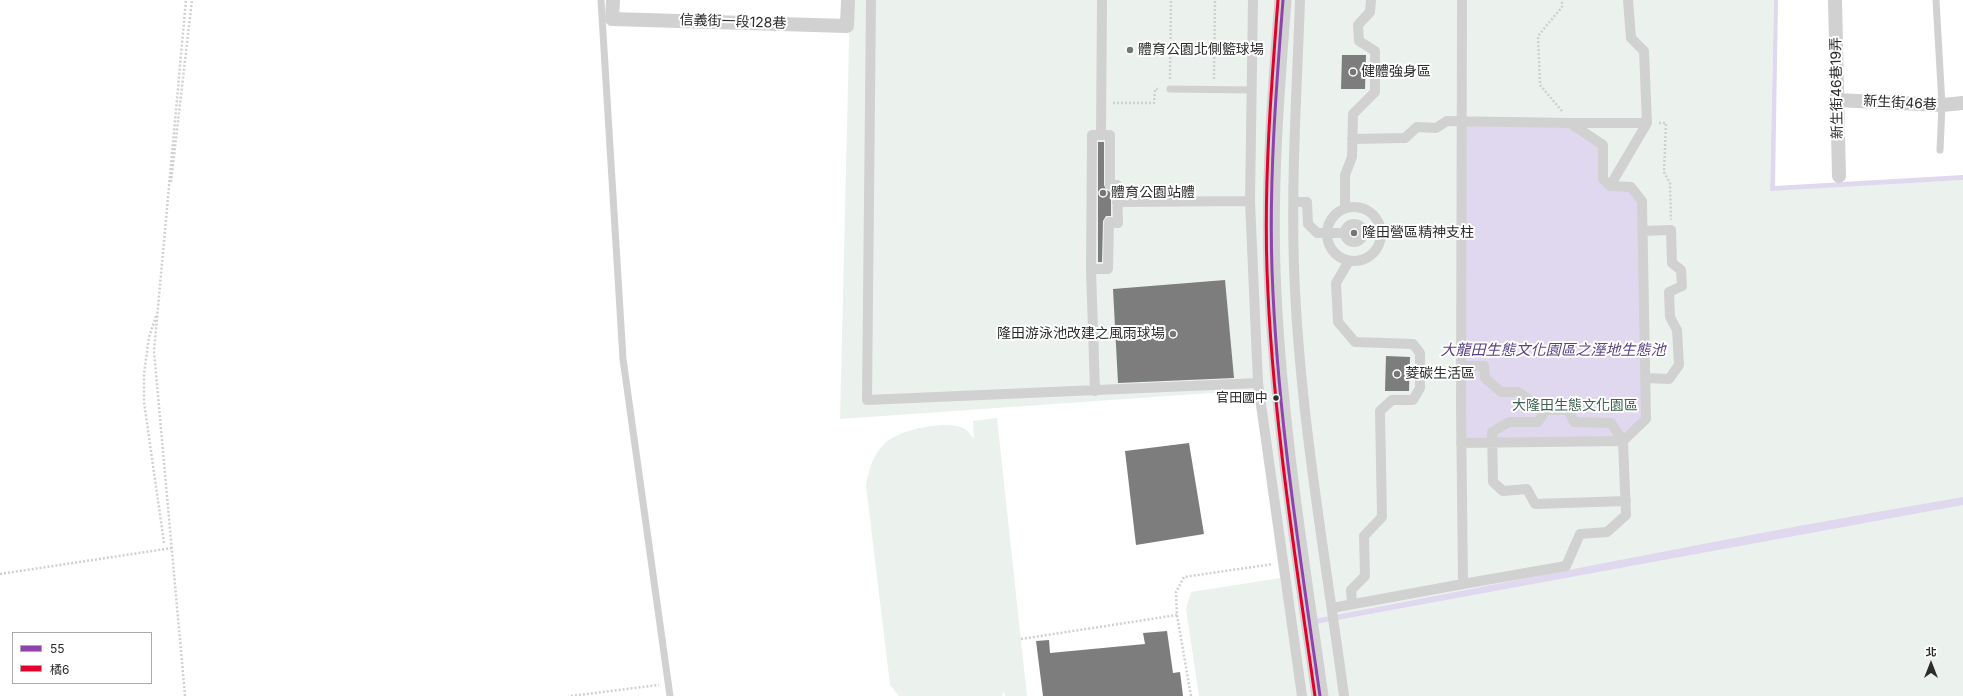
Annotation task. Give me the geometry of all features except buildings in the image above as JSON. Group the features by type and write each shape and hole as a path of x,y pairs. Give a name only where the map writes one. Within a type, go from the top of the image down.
{"street":[{"name":"信義街一段128巷","path":"613,0 612,19 847,26 848,0"},
{"path":"871,0 868,400 1258,383"},
{"path":"1101,135 1102,0"},
{"path":"1253,0 1250,90 1250,201 1258,383 1302,696"},
{"path":"1283,0 1276,98 1273,277 1279,388 1320,696"},
{"path":"1300,0 1294,202 1294,266 1301,382 1344,696"},
{"path":"1346,208 1345,176 1352,157 1353,114 1375,92 1375,51 1358,41 1358,25 1370,12 1371,0"},
{"path":"1462,0 1461,443 1463,584"},
{"path":"1610,186 1647,123 1644,51 1631,38 1628,0"},
{"name":"新生街46巷19弄","path":"1835,0 1836,100 1839,176"},
{"name":"新生街46巷","path":"1836,100 1942,105 1963,103"},
{"path":"1352,138 1405,138 1417,128 1436,128 1447,121 1647,123"},
{"path":"1461,443 1623,441 1646,419 1642,201 1631,186 1610,186 1603,179 1603,145 1570,122"},
{"path":"1091,269 1108,269 1109,222 1118,222 1117,185 1110,185 1110,134 1092,134 1091,269 1095,391"},
{"path":"1117,202 1250,201"},
{"path":"1294,202 1307,202 1308,224 1317,233 1345,233 1348,240 1353,242 1361,240 1363,233 1461,234"},
{"path":"1355,207 1363,208 1371,213 1377,220 1381,233 1378,246 1373,253 1358,261 1348,261 1340,258 1333,252 1328,244 1327,233 1327,226 1331,218 1338,211 1355,207"},
{"path":"1642,231 1671,230 1672,263 1681,270 1682,286 1670,292 1670,317 1677,330 1679,365 1669,379 1645,378"},
{"path":"1348,261 1336,283 1338,322 1355,342 1413,344 1420,353 1420,388 1412,400 1392,400 1380,411 1382,517 1364,536 1365,576 1351,590 1352,603"},
{"path":"1332,608 1352,603 1566,566 1580,534 1607,532 1626,515 1623,441 1610,423 1574,422 1568,410 1546,410 1518,392 1501,392 1484,378 1484,366 1461,366"},
{"path":"1546,410 1538,422 1509,422 1492,432 1493,482 1504,491 1527,489 1535,504 1626,501"}],"lane":[{"path":"601,0 613,222 623,359 670,696"},
{"path":"1936,0 1942,105 1940,150"},
{"path":"1170,89 1250,90"}],"path":[{"path":"185,696 154,351 186,0"},
{"path":"164,543 144,402 144,374 150,337 156,318 192,0"},
{"path":"1101,102 1154,103 1155,89 1170,89 1171,0"},
{"path":"1214,90 1215,0"},
{"path":"1562,0 1562,7 1538,36 1540,85 1570,122"},
{"path":"1666,123 1664,172 1670,182 1671,230"},
{"path":"0,574 172,548"},
{"path":"1191,696 1177,615 1176,592 1184,576 1283,563"},
{"path":"1021,639 1177,615"},
{"path":"571,696 669,683"}],"green space":[{"name":"大隆田生態文化園區","path":"850,0 1774,0 1770,190 1963,180 1963,696 1199,696 1186,609 1191,592 1280,578 1254,390 840,419"},
{"path":"997,418 1027,696 1005,696 1004,691 1002,696 899,696 890,685 866,486 870,469 880,448 900,434 924,427 948,425 966,430 974,439 973,421"}],"water":[{"path":"1774,0 1778,0 1775,186 1963,175 1963,180 1770,191"},
{"name":"大龍田生態文化園區之溼地生態池","path":"1568,119 1603,145 1603,179 1631,187 1642,201 1646,419 1623,441 1461,443 1462,121"},
{"path":"1963,497 1963,505 1310,625 1309,620 1717,541"}],"transit line":[{"name":"橘6","path":"1278,0 1267,169 1267,270 1274,377 1285,484 1315,696"},
{"name":"55","path":"1283,0 1272,169 1272,270 1279,377 1290,484 1320,696"}],"place":[{"name":"體育公園北側籃球場","path":"1130,50"},
{"name":"健體強身區","path":"1353,72"},
{"name":"體育公園站體","path":"1103,193"},
{"name":"隆田營區精神支柱","path":"1354,233"},
{"name":"隆田游泳池改建之風雨球場","path":"1173,334"},
{"name":"菱碳生活區","path":"1397,374"},
{"name":"官田國中","path":"1276,398"}]}
